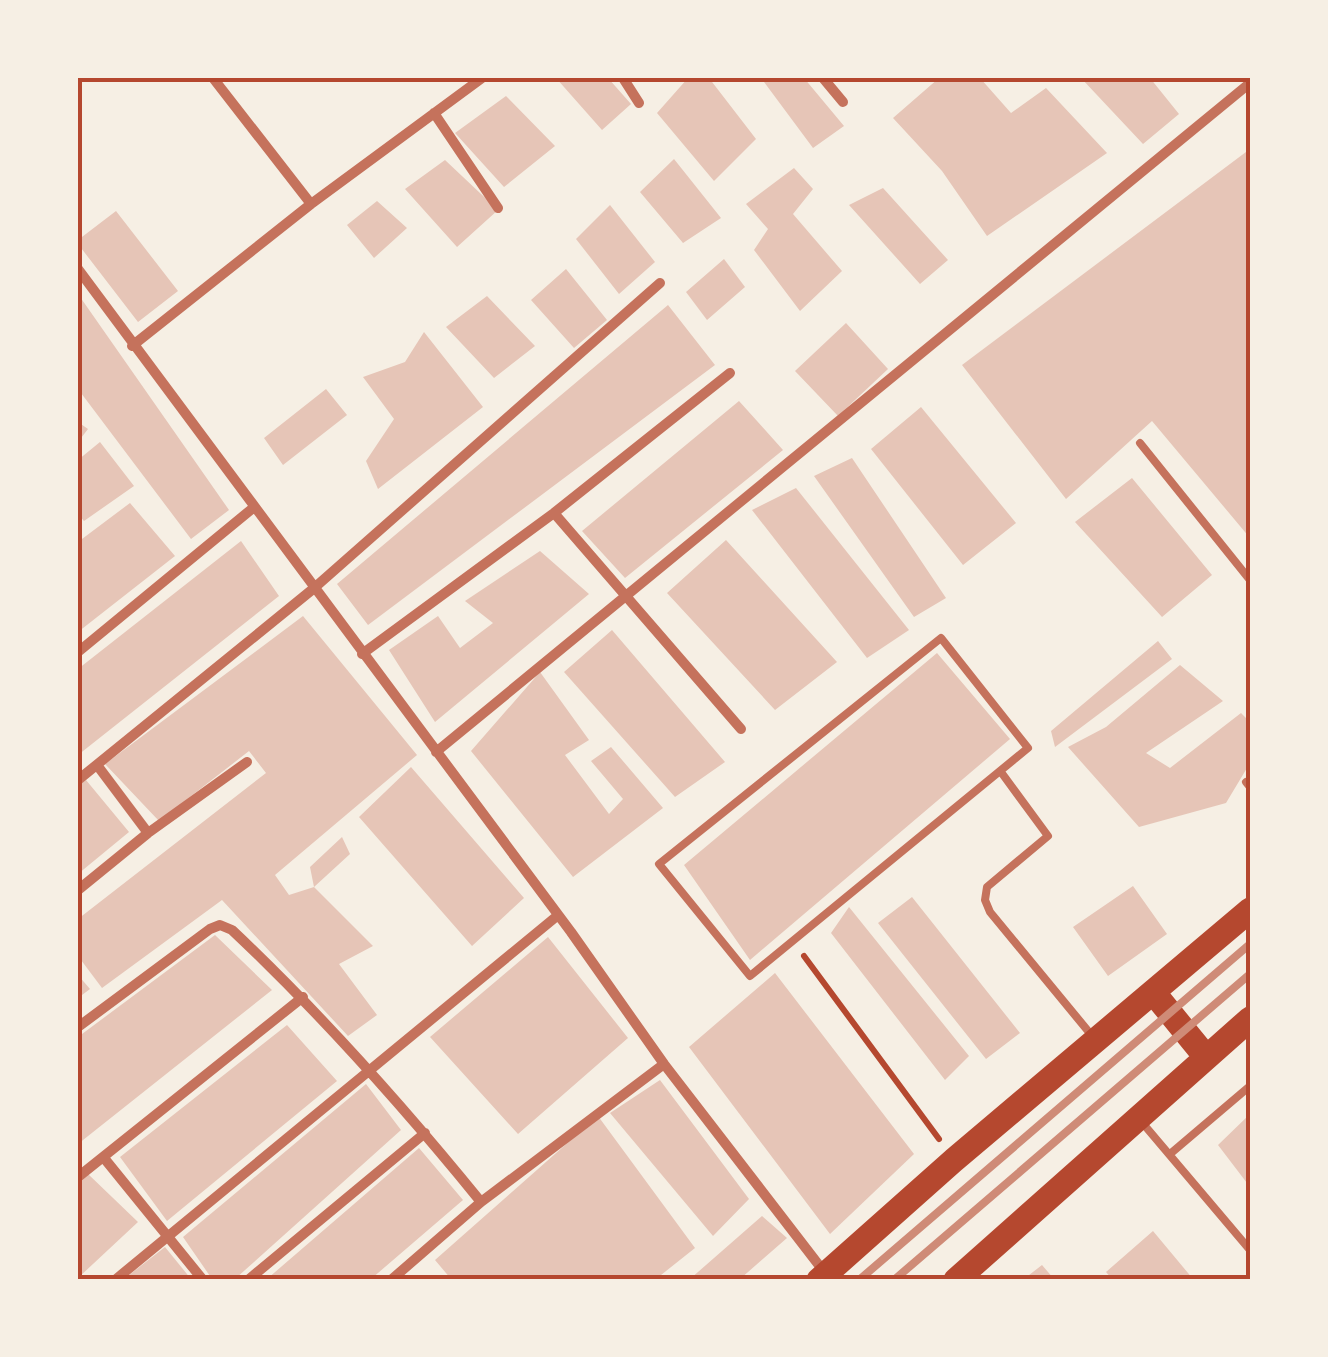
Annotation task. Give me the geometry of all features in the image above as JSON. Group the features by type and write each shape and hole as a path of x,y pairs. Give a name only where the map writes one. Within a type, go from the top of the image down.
{"main road":[{"path":"822,1277 1250,910"},
{"path":"1153,992 1206,1057"},
{"path":"956,1280 1250,1020"}],"street":[{"path":"214,78 311,204"},
{"path":"454,78 464,90"},
{"path":"132,346 311,204 482,78"},
{"path":"622,78 639,103"},
{"path":"823,78 843,102"},
{"path":"436,752 1250,83"},
{"path":"434,113 498,208"},
{"path":"78,269 822,1277"},
{"path":"78,780 314,589 660,283"},
{"path":"362,654 554,513 730,373"},
{"path":"78,652 253,508"},
{"path":"554,513 742,729"},
{"path":"78,890 148,833 247,762"},
{"path":"97,765 148,833"},
{"path":"115,1280 557,916"},
{"path":"78,1027 210,929 220,925 232,930 303,997 369,1069 481,1202"},
{"path":"78,1177 303,997"},
{"path":"391,1280 481,1202 664,1064"},
{"path":"248,1280 425,1134"},
{"path":"104,1158 203,1280"}],"lane":[{"path":"1140,443 1250,580"},
{"path":"941,638 1028,748 793,942 750,976 660,864 941,638"},
{"path":"1001,772 1048,836 987,887 985,900 990,912 1096,1041"},
{"path":"1170,1154 1250,1086"},
{"path":"1138,1117 1250,1250"}],"path":[{"path":"793,942 954,1160"}],"building":[{"path":"556,78 608,78 631,104 602,130"},
{"path":"688,78 709,78 756,139 714,181 657,113"},
{"path":"761,78 804,78 844,126 813,148"},
{"path":"939,78 980,78 1011,113 1046,88 1107,153 987,236 942,171 893,118"},
{"path":"1081,78 1150,78 1179,114 1143,144"},
{"path":"506,96 555,146 504,187 455,133"},
{"path":"1250,149 1250,538 1152,421 1066,499 962,365"},
{"path":"674,159 721,218 683,243 640,192"},
{"path":"445,160 498,210 457,247 405,189"},
{"path":"794,168 813,189 793,214 842,271 800,311 754,250 768,229 746,204"},
{"path":"883,188 948,260 920,284 849,205"},
{"path":"377,201 407,228 374,258 347,225"},
{"path":"610,205 655,262 619,294 576,239"},
{"path":"116,211 178,291 138,322 78,244 78,240"},
{"path":"724,259 745,287 707,320 686,292"},
{"path":"566,269 607,320 574,348 531,300"},
{"path":"78,294 229,510 191,539 78,389"},
{"path":"487,296 535,346 494,378 446,327"},
{"path":"668,305 715,365 368,625 337,584"},
{"path":"846,323 888,369 838,416 795,371"},
{"path":"424,332 483,407 378,489 366,461 394,419 363,377 405,362"},
{"path":"326,389 347,415 283,465 264,438"},
{"path":"739,401 783,450 625,578 582,531"},
{"path":"921,407 1016,523 963,565 871,449"},
{"path":"78,422 88,429 78,442"},
{"path":"100,442 134,486 84,521 78,514 78,460"},
{"path":"852,458 946,598 914,617 814,476"},
{"path":"1132,478 1212,575 1162,617 1075,522"},
{"path":"796,488 909,630 867,658 752,510"},
{"path":"130,503 175,556 78,632 78,542"},
{"path":"726,540 837,662 775,710 667,593"},
{"path":"241,541 279,596 78,755 78,669"},
{"path":"540,551 589,594 435,722 389,650 438,616 460,648 493,623 465,601"},
{"path":"303,616 417,755 275,875 289,895 314,887 373,946 339,964 377,1015 348,1036 222,900 102,988 78,956 78,919 266,773 249,751 159,821 105,764"},
{"path":"612,630 725,762 675,797 564,672"},
{"path":"1158,641 1172,659 1055,747 1051,731"},
{"path":"937,653 1010,739 750,960 684,865"},
{"path":"1180,665 1223,701 1146,753 1170,768 1241,713 1250,722 1250,763 1226,803 1139,827 1068,747 1106,727"},
{"path":"540,672 589,740 565,755 609,814 623,799 591,761 611,747 663,808 573,877 471,751"},
{"path":"411,767 524,898 472,946 359,817"},
{"path":"86,780 129,832 78,874 78,786"},
{"path":"342,837 350,854 314,887 310,867"},
{"path":"1133,886 1167,934 1108,976 1073,927"},
{"path":"912,897 1020,1033 986,1059 878,923"},
{"path":"849,907 969,1056 945,1080 831,933"},
{"path":"215,935 272,990 78,1144 78,1037"},
{"path":"548,937 628,1038 518,1134 430,1037"},
{"path":"775,973 914,1154 830,1234 689,1047"},
{"path":"78,975 90,989 78,998"},
{"path":"287,1025 337,1081 167,1221 120,1157"},
{"path":"660,1080 749,1199 713,1236 610,1113"},
{"path":"366,1084 401,1130 235,1279 212,1279 183,1237"},
{"path":"1250,1114 1250,1187 1218,1145"},
{"path":"598,1116 695,1248 656,1279 451,1279 435,1260"},
{"path":"419,1148 463,1200 371,1279 267,1279"},
{"path":"87,1173 138,1222 78,1278 78,1182"},
{"path":"762,1216 787,1238 740,1279 690,1279"},
{"path":"1153,1231 1193,1279 1112,1279 1106,1272"},
{"path":"165,1247 191,1279 124,1279"},
{"path":"1042,1265 1054,1279 1024,1279"}],"railway":[{"path":"859,1280 1250,944"},
{"path":"894,1280 1250,974"}]}
